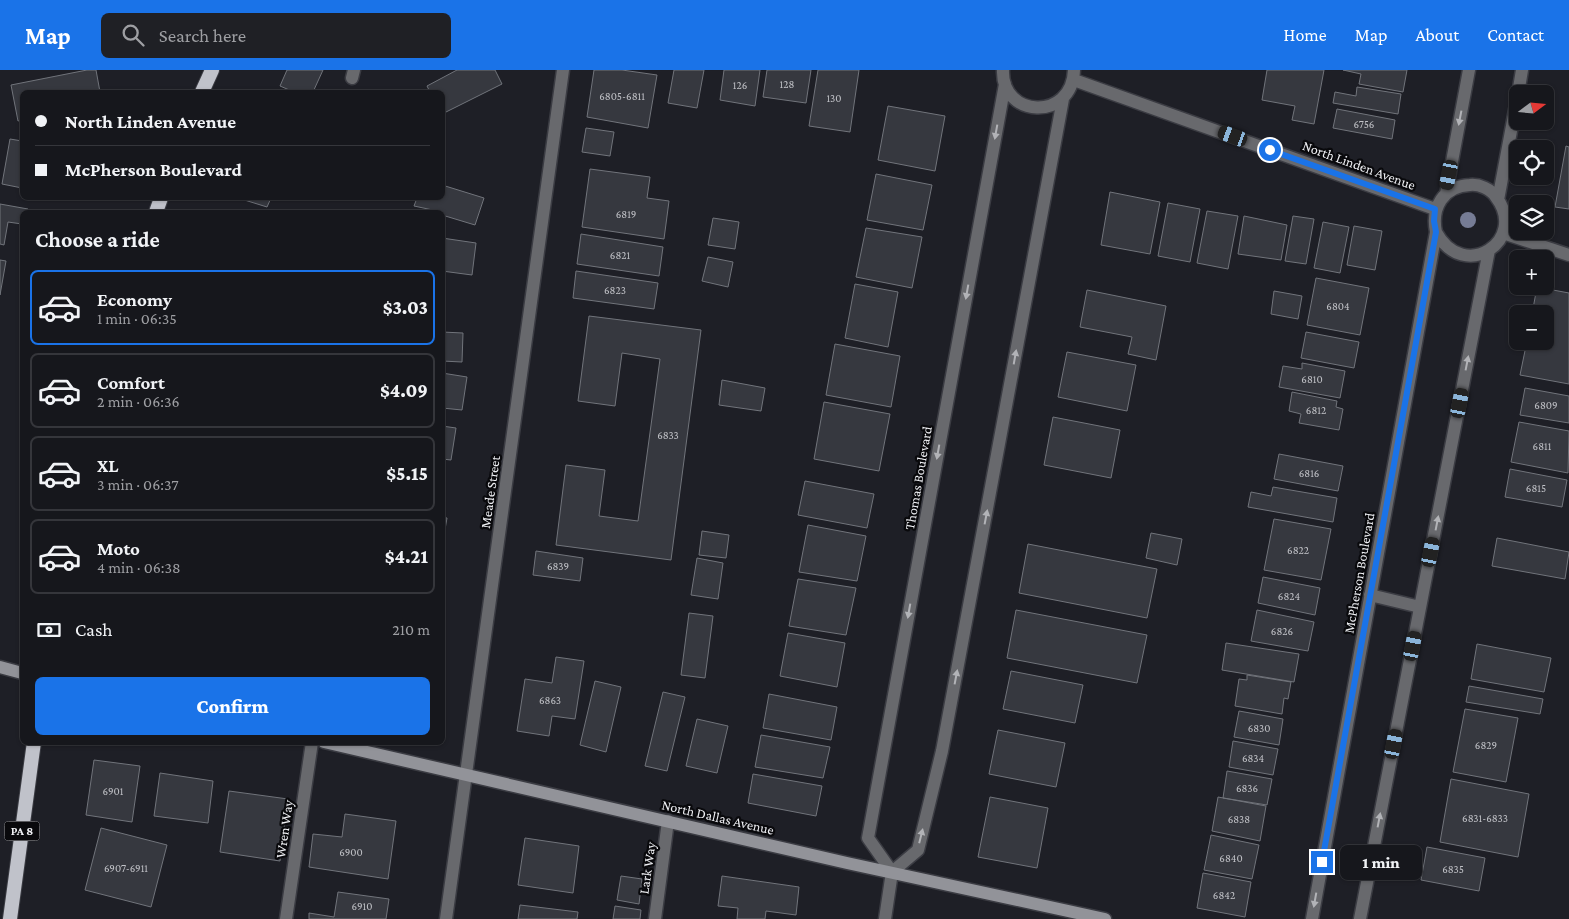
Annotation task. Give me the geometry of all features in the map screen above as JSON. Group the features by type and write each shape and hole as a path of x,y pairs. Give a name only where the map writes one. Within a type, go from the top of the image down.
{"highway":[{"path":"203,90 212,70"},
{"name":"PA 8","path":"10,919 34,745"}],"main road":[{"path":"0,667 20,672"},
{"name":"North Dallas Avenue","path":"338,745 1105,919"}],"street":[{"name":"Meade Street","path":"446,919 563,70"},
{"name":"Thomas Boulevard","path":"892,872 868,838 1008,89 1003,70"},
{"path":"1446,194 1469,70"},
{"path":"1520,85 1522,70"},
{"path":"1008,89 1019,102 1030,107 1041,108 1058,102 1070,90 1074,75"},
{"name":"North Linden Avenue","path":"1074,75 1435,209"},
{"path":"885,919 892,872 918,850 942,751 1058,102"},
{"path":"1498,200 1511,130"},
{"path":"1461,185 1473,185 1484,188 1498,200 1505,216 1503,233 1501,239 1489,250 1472,256 1460,255 1450,250 1441,242 1436,232 1434,221 1435,209 1446,194 1461,185"},
{"name":"McPherson Boulevard","path":"1312,919 1436,232"},
{"path":"1503,233 1569,255"},
{"path":"1360,919 1489,250"},
{"path":"1370,595 1420,607"},
{"name":"Wren Way","path":"286,919 312,745"},
{"name":"Lark Way","path":"655,919 668,821"}],"building":[{"path":"87,70 96,70 100,90 20,90 20,120 18,121 11,85"},
{"path":"287,70 323,70 314,90 289,90 280,86"},
{"path":"457,70 495,70 502,84 445,112 445,90 429,90 427,86"},
{"path":"594,70 622,70 657,75 648,128 587,117"},
{"path":"674,70 704,70 697,108 668,103"},
{"path":"724,70 760,70 755,106 720,100"},
{"path":"767,70 811,70 806,103 763,97"},
{"path":"818,70 859,70 850,132 809,126"},
{"path":"1267,70 1324,70 1314,124 1292,120 1295,106 1262,100"},
{"path":"1343,70 1407,70 1403,92 1359,84 1361,74"},
{"path":"1357,87 1401,94 1398,114 1333,103 1335,92 1356,96"},
{"path":"888,106 945,116 935,171 878,160"},
{"path":"1337,109 1395,120 1392,139 1333,128"},
{"path":"586,128 614,132 610,156 582,152"},
{"path":"10,139 20,141 20,188 2,184"},
{"path":"1566,146 1569,147 1569,209 1555,207"},
{"path":"590,169 650,177 647,198 669,201 664,239 582,227"},
{"path":"876,174 932,185 923,230 867,220"},
{"path":"445,186 484,198 475,225 445,216 445,210 433,210 414,206 416,200 445,200"},
{"path":"1110,192 1160,202 1150,254 1101,245"},
{"path":"244,200 270,200 267,207"},
{"path":"1168,203 1200,209 1190,262 1158,256"},
{"path":"0,204 28,209 20,210 20,224 8,222 4,245 0,244"},
{"path":"1207,211 1238,216 1228,269 1197,263"},
{"path":"1244,216 1287,225 1281,260 1238,254"},
{"path":"1293,216 1314,219 1306,264 1285,261"},
{"path":"713,218 739,222 735,249 708,245"},
{"path":"1323,222 1349,227 1340,273 1314,268"},
{"path":"1354,226 1382,231 1375,270 1347,265"},
{"path":"866,228 922,237 912,288 856,277"},
{"path":"581,234 663,247 659,276 577,264"},
{"path":"445,238 476,243 472,275 445,271"},
{"path":"708,257 733,262 728,287 702,281"},
{"path":"0,260 6,261 0,295"},
{"path":"576,271 658,283 654,309 573,298"},
{"path":"1316,278 1369,288 1360,335 1307,325"},
{"path":"855,284 898,292 888,347 845,338"},
{"path":"1087,290 1166,306 1156,360 1128,354 1132,337 1080,327"},
{"path":"1554,290 1569,293 1569,384 1520,375 1525,350 1554,350 1554,305 1534,305 1536,295 1554,295"},
{"path":"1274,291 1302,296 1298,319 1271,314"},
{"path":"589,316 701,330 671,560 556,545 566,465 605,470 599,516 638,521 660,359 622,353 615,406 578,401"},
{"path":"445,332 463,333 462,362 445,361"},
{"path":"1306,332 1359,342 1354,368 1301,358"},
{"path":"835,344 900,356 891,407 826,395"},
{"path":"1067,352 1136,365 1127,411 1058,397"},
{"path":"1302,363 1345,371 1340,398 1279,387 1283,366 1302,369"},
{"path":"445,373 467,377 462,410 445,408"},
{"path":"722,380 765,388 761,411 719,405"},
{"path":"1525,388 1569,396 1569,423 1520,415"},
{"path":"1292,392 1337,401 1336,407 1343,409 1339,430 1299,423 1301,414 1289,411"},
{"path":"824,402 890,414 879,471 814,459"},
{"path":"1053,417 1120,430 1111,478 1044,465"},
{"path":"1519,422 1569,431 1568,473 1511,462"},
{"path":"445,426 456,428 451,460 445,459"},
{"path":"1279,454 1343,466 1338,491 1274,479"},
{"path":"1510,469 1567,480 1562,507 1505,497"},
{"path":"805,481 874,494 867,528 798,515"},
{"path":"1273,487 1337,498 1333,522 1248,507 1251,492 1271,496"},
{"path":"1274,519 1331,529 1321,580 1264,570"},
{"path":"808,525 866,536 857,581 799,572"},
{"path":"702,531 729,535 726,558 699,555"},
{"path":"1151,533 1182,539 1177,565 1146,558"},
{"path":"1497,538 1569,552 1565,579 1492,566"},
{"path":"1028,544 1157,569 1147,618 1019,593"},
{"path":"536,551 583,558 580,581 533,575"},
{"path":"697,558 723,563 718,599 691,595"},
{"path":"1263,577 1320,588 1315,615 1258,603"},
{"path":"798,579 856,588 846,635 789,626"},
{"path":"1016,610 1147,635 1137,683 1007,658"},
{"path":"1257,610 1314,622 1308,651 1251,641"},
{"path":"689,613 713,616 705,678 681,675"},
{"path":"788,633 845,643 837,687 780,676"},
{"path":"1226,643 1299,654 1294,682 1222,670"},
{"path":"1477,644 1551,658 1544,692 1471,679"},
{"path":"556,657 584,661 575,719 552,716 549,736 517,731 525,679 552,683"},
{"path":"1011,671 1083,685 1075,723 1003,709"},
{"path":"1247,675 1291,682 1288,699 1284,698 1282,714 1235,706 1239,679 1247,680"},
{"path":"595,681 621,687 606,752 580,745"},
{"path":"1469,686 1543,699 1540,714 1466,702"},
{"path":"663,692 685,697 667,771 645,766"},
{"path":"769,694 837,707 831,740 763,728"},
{"path":"1465,709 1518,718 1506,782 1453,772"},
{"path":"1239,711 1283,719 1279,745 1234,737"},
{"path":"697,719 728,726 717,773 686,766"},
{"path":"998,730 1065,743 1056,787 989,774"},
{"path":"761,735 830,747 823,778 755,767"},
{"path":"1233,741 1278,749 1273,775 1229,767"},
{"path":"94,760 140,766 132,822 86,815"},
{"path":"1227,771 1272,779 1267,805 1223,798"},
{"path":"160,773 213,781 208,823 154,816"},
{"path":"753,774 822,786 816,816 748,803"},
{"path":"1451,779 1529,794 1518,857 1440,842"},
{"path":"229,791 288,799 280,861 220,852"},
{"path":"990,797 1048,808 1037,868 978,857"},
{"path":"1218,797 1266,806 1260,841 1212,831"},
{"path":"345,814 396,821 388,879 309,867 313,834 342,837"},
{"path":"101,828 167,845 151,907 85,890"},
{"path":"1211,835 1259,845 1252,879 1204,870"},
{"path":"525,838 579,846 573,893 518,885"},
{"path":"1427,847 1485,858 1479,891 1421,880"},
{"path":"1203,873 1251,882 1245,917 1197,908"},
{"path":"621,876 642,879 639,904 617,900"},
{"path":"722,876 799,887 796,915 766,911 765,919 737,919 738,908 718,906"},
{"path":"338,892 389,899 386,919 309,919 309,913 334,917"},
{"path":"520,905 578,912 577,919 518,919"},
{"path":"615,906 641,910 640,919 613,919"}],"route":[{"path":"1270,150 1435,209 1434,221 1436,232 1322,862"}]}
